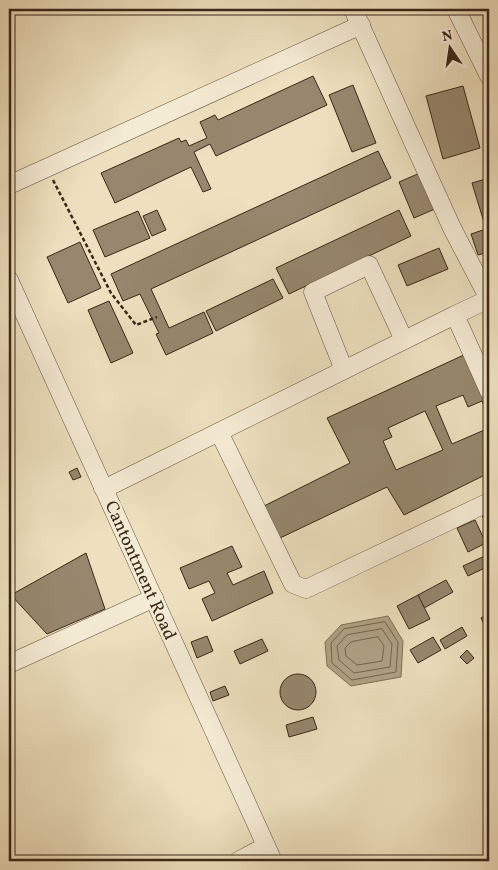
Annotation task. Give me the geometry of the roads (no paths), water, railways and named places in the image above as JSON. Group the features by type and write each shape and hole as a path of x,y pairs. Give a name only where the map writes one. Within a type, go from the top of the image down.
{"street":[{"path":"104,488 489,299 452,228 353,9"},
{"path":"456,9 489,76"},
{"path":"9,185 361,25"},
{"path":"344,370 313,292 369,265 404,340"},
{"name":"Cantontment Road","path":"9,280 270,854"},
{"path":"455,315 489,392"},
{"path":"219,432 293,584 306,589 489,502"},
{"path":"9,664 154,598"},
{"path":"238,861 270,854"}],"water":[{"path":"388,616 403,641 401,677 351,686 327,666 325,642 341,625"}]}
